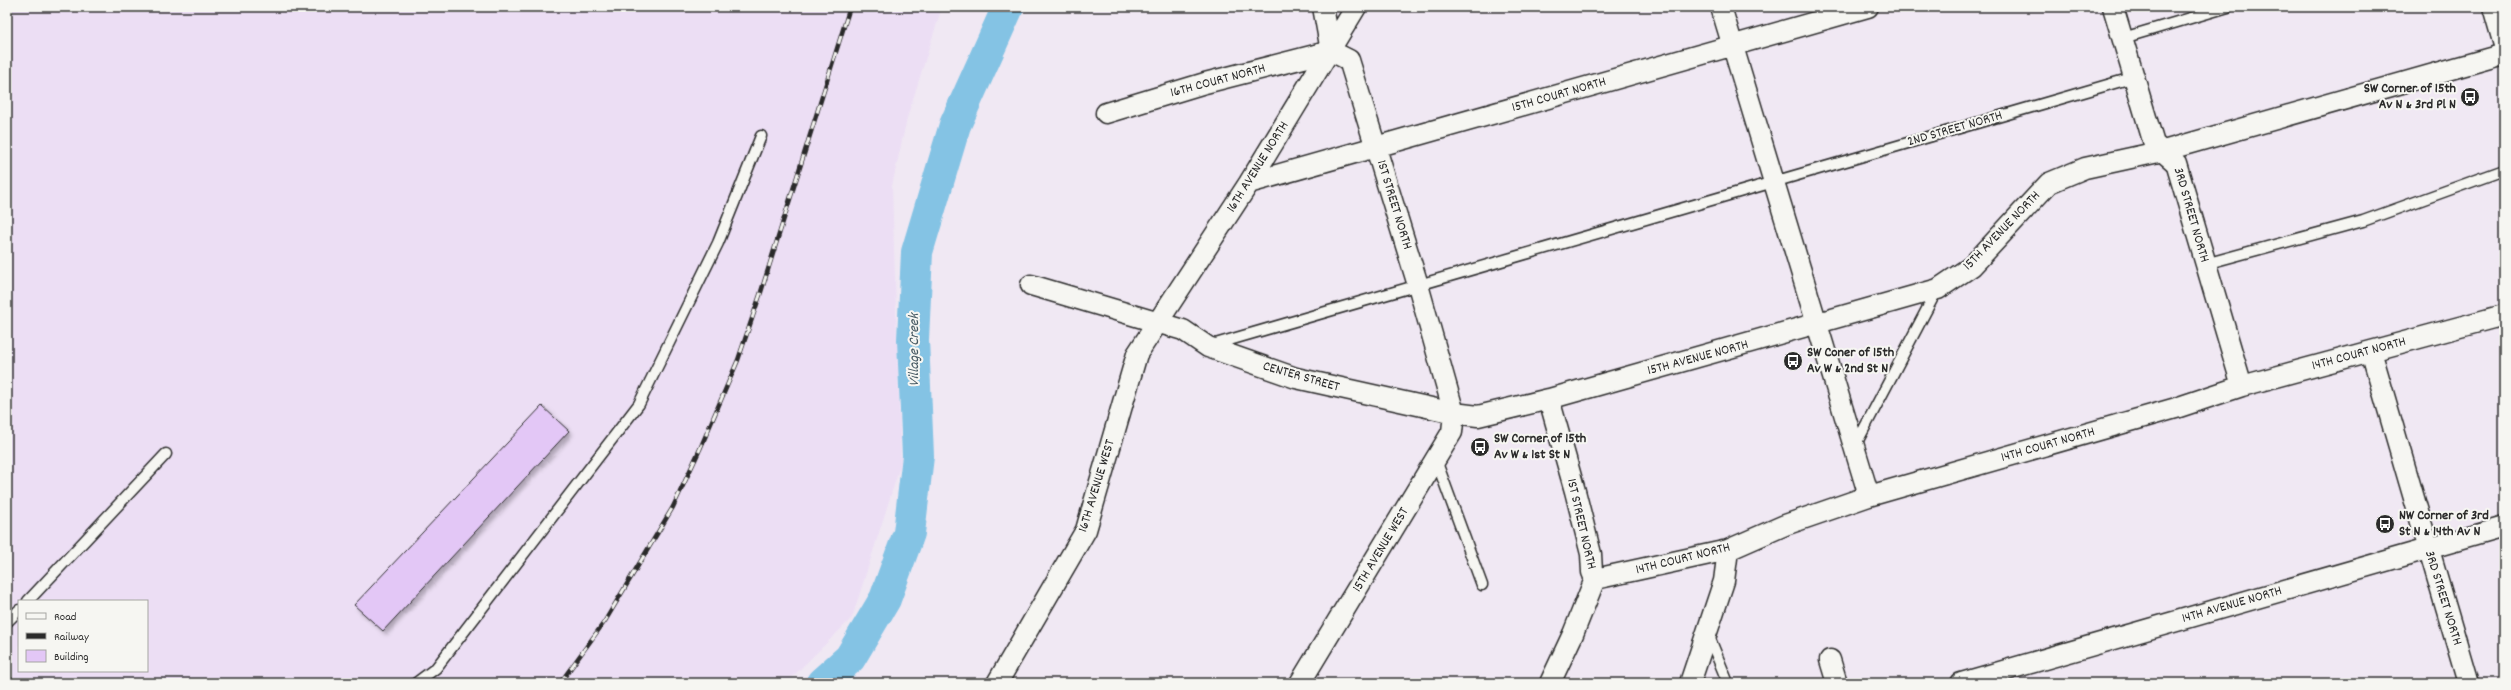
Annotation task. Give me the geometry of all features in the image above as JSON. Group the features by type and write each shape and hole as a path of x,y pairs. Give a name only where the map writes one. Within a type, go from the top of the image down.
{"street":[{"path":"1322,7 1331,51"},
{"name":"16TH AVENUE NORTH","path":"1155,324 1249,183 1331,51 1356,7"},
{"path":"1721,7 1775,182 1853,450 1869,496"},
{"name":"15TH COURT NORTH","path":"1249,183 1868,7"},
{"name":"3RD STREET NORTH","path":"2114,7 2154,144 2176,163 2242,386"},
{"path":"2493,7 2504,45"},
{"name":"16TH COURT NORTH","path":"1106,113 1205,83 1331,51"},
{"name":"1ST STREET NORTH","path":"1331,51 1349,60 1418,285 1454,413"},
{"name":"15TH AVENUE NORTH","path":"1454,413 1478,416 1548,399 1817,325 1938,289 1972,266 2049,183 2086,168 2163,151 2504,54"},
{"name":"CENTER STREET","path":"1031,285 1155,324 1183,330 1208,346 1296,378 1454,413"},
{"name":"14TH COURT NORTH","path":"1595,579 1728,550 1785,525 1869,496 2176,408 2242,386 2504,315"},
{"name":"16TH AVENUE WEST","path":"997,683 1086,530 1137,354 1155,324"},
{"name":"3RD STREET NORTH","path":"2371,351 2468,683"},
{"name":"1ST STREET NORTH","path":"1548,399 1575,491 1590,554 1592,572 1595,579"},
{"name":"15TH AVENUE WEST","path":"1300,683 1452,432 1454,413"},
{"name":"14TH AVENUE NORTH","path":"1961,683 2504,527"},
{"path":"1690,683 1724,581 1728,550"},
{"path":"1550,683 1573,634 1595,579"},
{"path":"1830,660 1837,683"}],"lane":[{"path":"2123,38 2228,7"},
{"name":"2ND STREET NORTH","path":"1208,346 2135,77"},
{"path":"416,683 436,668 639,404 718,243 761,136"},
{"path":"2205,264 2363,221 2504,170"},
{"path":"1853,450 1938,289"},
{"path":"29,600 166,454"},
{"path":"1436,460 1482,584"},
{"path":"7,622 18,611"},
{"path":"1708,632 1728,683"}],"shaded area":[{"path":"7,7 942,7 907,118 892,186 901,463 852,618 786,683 7,683"}],"building":[{"path":"542,406 569,431 383,631 354,605"}],"waterway":[{"name":"Village Creek","path":"822,683 850,658 885,599 909,533 918,456 913,340 917,252 955,125 1008,7"}],"railway":[{"path":"560,683 605,621 673,507 700,449 738,360 761,292 850,7"}],"place":[{"name":"SW Corner of 15th Av N & 3rd Pl N","path":"2470,97"},
{"name":"SW Coner of 15th Av W & 2nd St N","path":"1793,361"},
{"name":"SW Corner of 15th Av W & 1st St N","path":"1480,447"},
{"name":"NW Corner of 3rd St N & 14th Av N","path":"2385,524"}]}
